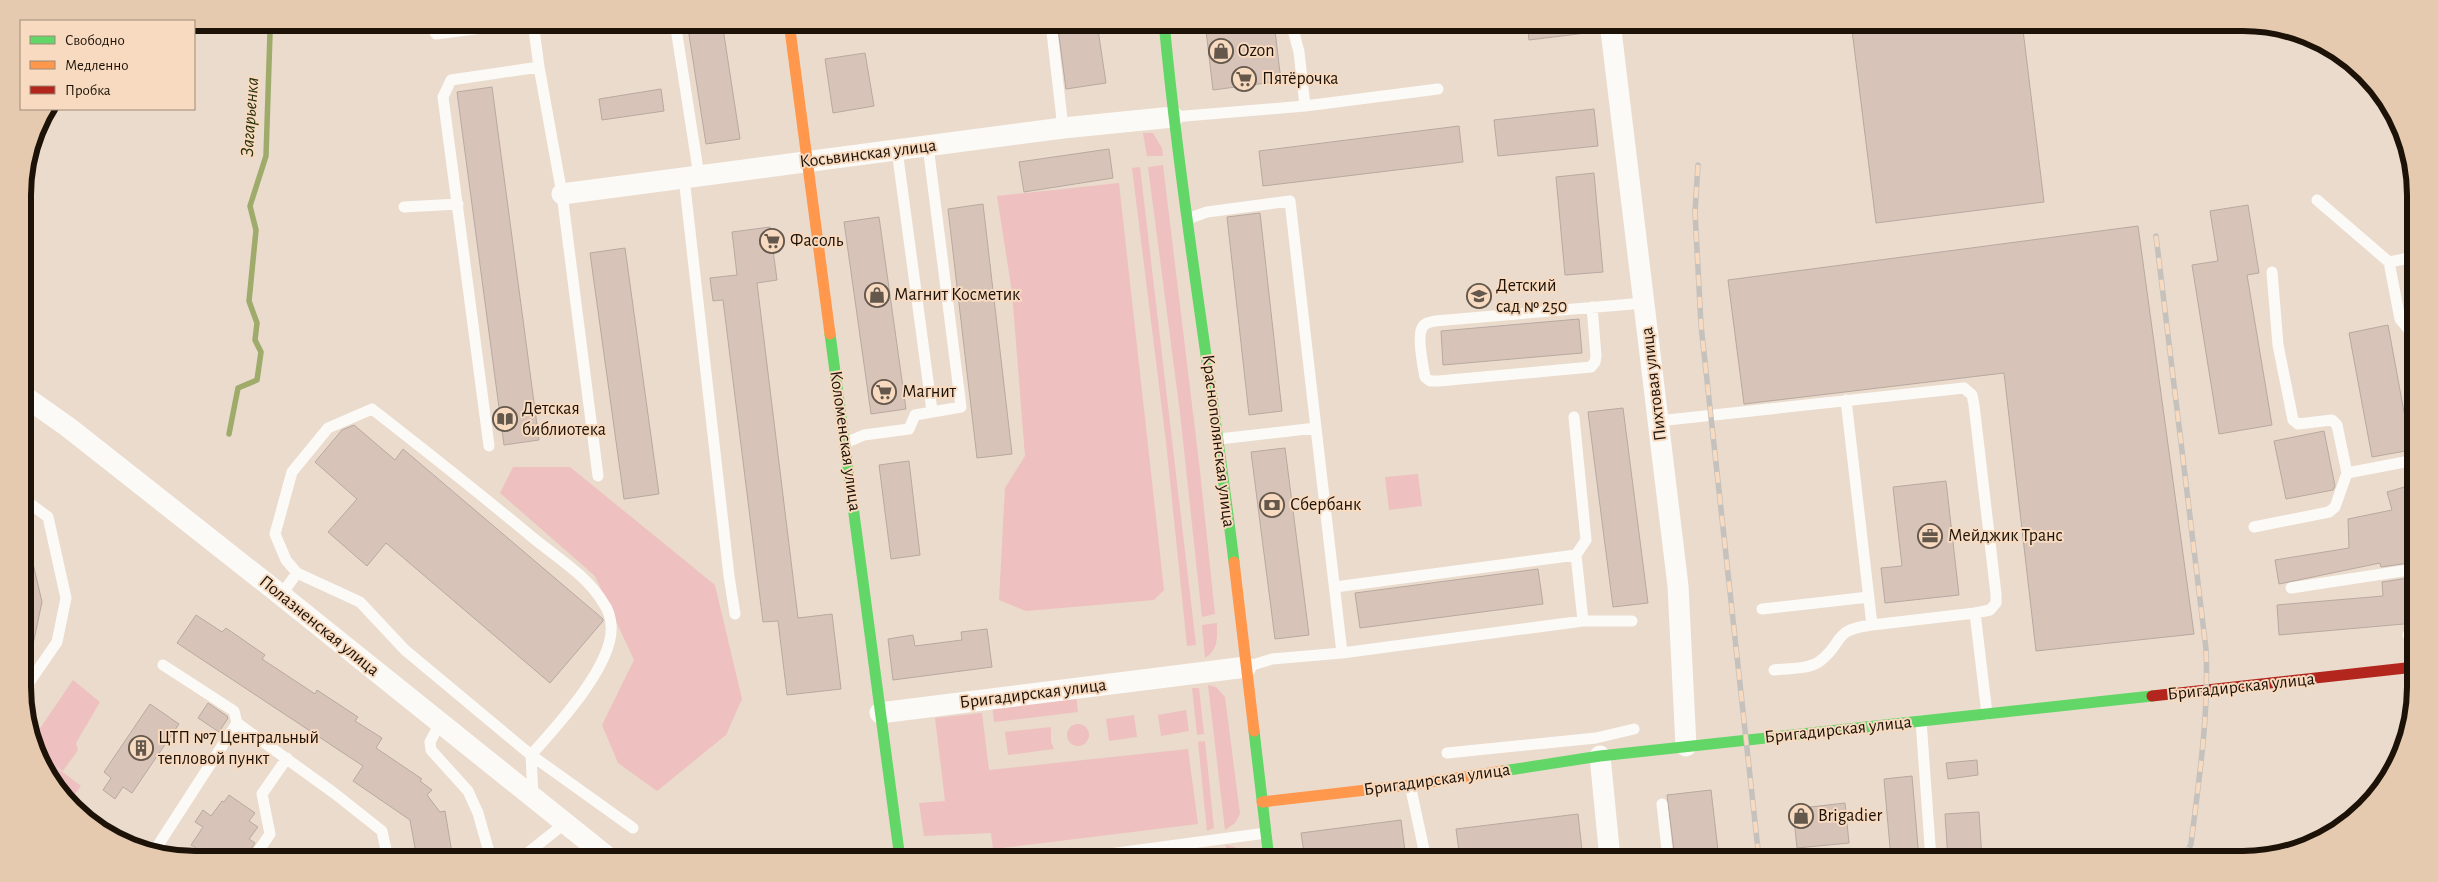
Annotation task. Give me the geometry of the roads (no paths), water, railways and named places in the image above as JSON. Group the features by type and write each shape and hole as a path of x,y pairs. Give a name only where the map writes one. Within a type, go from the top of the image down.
{"street":[{"name":"Пихтовая улица","path":"1611,31 1678,586 1686,746"},
{"name":"Коломенская улица","path":"790,32 899,851"},
{"name":"Краснополянская улица","path":"1165,32 1173,118 1219,439 1268,850"},
{"name":"Косьвинская улица","path":"562,194 1063,128 1173,118"},
{"name":"Полазненская улица","path":"32,401 68,427 281,595 599,851"},
{"name":"Бригадирская улица","path":"880,713 1246,667"},
{"name":"Бригадирская улица","path":"1262,802 1410,785 1598,747 1686,746 2407,668"},
{"path":"1598,747 1609,850"}],"lane":[{"path":"1294,31 1299,52 1305,106"},
{"path":"435,32 436,34 452,32"},
{"path":"534,32 562,194 598,476"},
{"path":"676,32 692,177 729,576 735,614"},
{"path":"1052,32 1063,128"},
{"path":"488,446 443,97 451,80 539,67"},
{"path":"1173,118 1305,106 1438,89"},
{"path":"845,443 864,435 909,428 915,415 961,407 928,146"},
{"path":"897,150 932,411"},
{"path":"2317,200 2389,262 2400,319 2407,328"},
{"path":"1187,219 1207,212 1290,201 1342,653"},
{"path":"404,207 458,204"},
{"path":"2389,262 2407,258"},
{"path":"2254,527 2329,512 2335,507 2347,473 2337,425 2332,420 2298,424 2293,420 2278,345 2272,272"},
{"path":"1592,307 1596,362 1591,366 1439,381 1430,381 1425,377 1420,336 1421,329 1426,324 1435,321 1592,307 1644,303"},
{"path":"1658,421 1952,387 1964,388 1972,395 1996,603 1990,610 1975,613 1851,628 1845,631 1825,656 1812,665 1774,670"},
{"path":"1846,400 1872,625"},
{"path":"533,796 531,755 562,721 588,685 609,650 611,626 605,604 582,577 372,409 328,428 292,472 275,534 286,560 297,573 360,602 405,650 531,755 633,828"},
{"path":"1574,417 1586,540 1576,555 1583,622"},
{"path":"1219,439 1316,428"},
{"path":"2347,473 2407,462"},
{"path":"31,505 48,517 66,598 57,642 31,680"},
{"path":"1335,587 1576,555"},
{"path":"2291,588 2407,570"},
{"path":"281,595 297,573"},
{"path":"1762,609 1869,597"},
{"path":"1975,613 1987,714"},
{"path":"1246,667 1272,659 1342,653 1583,622 1632,621"},
{"path":"163,665 234,711 237,723 287,758 382,831 386,851"},
{"path":"1921,722 1930,850"},
{"path":"157,846 237,723"},
{"path":"440,724 430,742 431,750 468,791 478,813 488,851"},
{"path":"1447,753 1598,747 1634,729"},
{"path":"259,851 270,834 262,794 287,758"},
{"path":"1410,785 1424,850"},
{"path":"1662,804 1667,850"},
{"path":"531,851 564,824"},
{"path":"1135,851 1266,833"}],"waterway":[{"name":"Загарьенка","path":"229,434 238,388 257,380 261,352 255,340 257,323 249,301 256,230 250,206 266,156 270,32"}],"railway":[{"path":"1698,165 1695,212 1701,325 1758,850"},
{"path":"2156,236 2206,649 2207,674 2203,747 2191,844 2188,850"}],"place":[{"name":"Ozon","path":"1221,51"},
{"name":"Пятёрочка","path":"1244,79"},
{"name":"Фасоль","path":"772,241"},
{"name":"Магнит Косметик","path":"877,295"},
{"name":"Детский сад № 250","path":"1479,296"},
{"name":"Магнит","path":"884,392"},
{"name":"Детская библиотека","path":"505,419"},
{"name":"Сбербанк","path":"1272,505"},
{"name":"Мейджик Транс","path":"1930,536"},
{"name":"ЦТП №7 Центральный тепловой пункт","path":"141,748"},
{"name":"Brigadier","path":"1801,816"}]}
